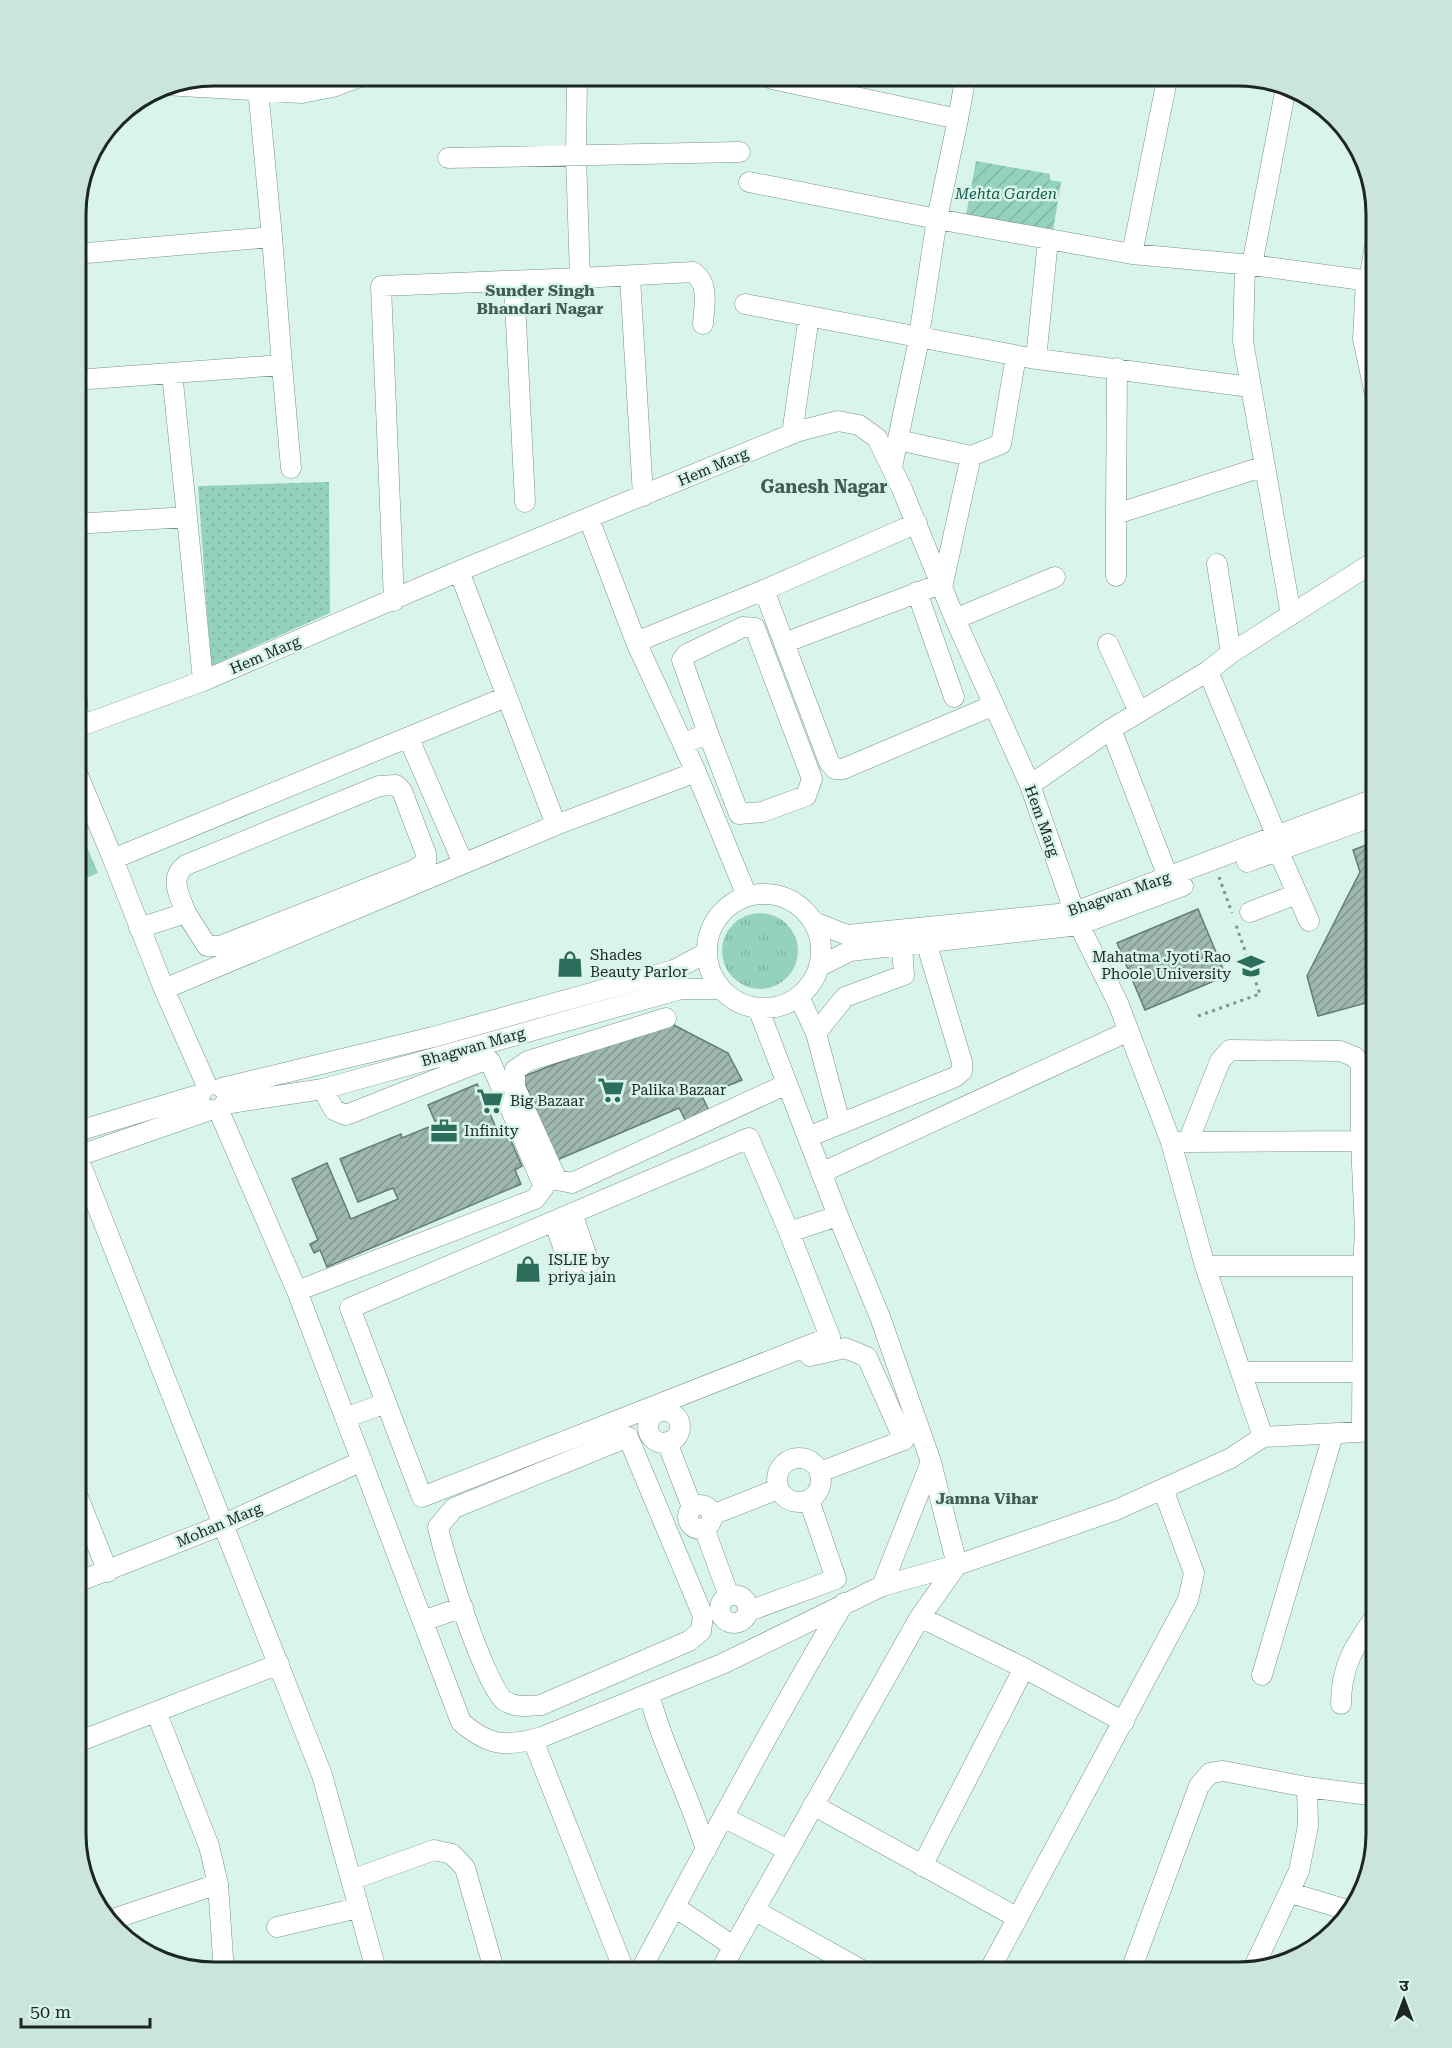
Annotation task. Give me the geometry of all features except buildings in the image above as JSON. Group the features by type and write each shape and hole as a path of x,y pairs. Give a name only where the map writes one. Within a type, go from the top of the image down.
{"street":[{"path":"233,86 258,89 286,86"},
{"path":"577,86 576,156 580,278"},
{"path":"805,86 958,118"},
{"path":"892,467 919,339 937,219 964,86"},
{"path":"1132,254 1166,86"},
{"path":"258,89 291,468"},
{"path":"1284,94 1248,265 1243,341 1291,615"},
{"path":"448,158 740,152"},
{"path":"749,182 1132,254 1248,265 1366,280"},
{"path":"86,253 272,237"},
{"path":"898,440 971,456 1001,444 1026,357 1048,240"},
{"path":"394,601 381,286 630,277 693,272 700,277 704,285 703,324"},
{"path":"630,277 643,496"},
{"path":"514,282 525,502"},
{"path":"745,304 919,339 1026,357 1250,387"},
{"path":"1366,314 1363,339 1366,353"},
{"path":"792,434 809,316"},
{"path":"86,379 282,365"},
{"path":"1116,576 1118,368"},
{"path":"172,373 203,681"},
{"name":"Hem Marg","path":"86,724 203,681 394,601 459,571 792,434 838,421 859,425 877,438 917,523 943,583 955,620 1030,785 1077,918 1179,1142 1205,1266 1263,1437"},
{"path":"784,643 943,583 971,456"},
{"path":"1116,514 1265,466"},
{"path":"86,523 187,517"},
{"path":"590,519 636,642 696,772 747,896"},
{"path":"636,642 764,590 917,523"},
{"path":"1217,564 1232,653"},
{"path":"1030,785 1111,729 1208,671 1232,653 1366,567"},
{"path":"459,571 556,825"},
{"path":"955,620 1055,577"},
{"path":"764,590 829,762 835,769 843,769 994,705"},
{"path":"917,592 954,697"},
{"path":"743,627 755,628 812,779 806,796 762,812 739,814 708,733 682,660 687,654 743,627"},
{"path":"1108,644 1139,712"},
{"path":"1208,671 1309,921"},
{"path":"113,859 409,739 506,697"},
{"path":"1111,729 1168,877"},
{"path":"683,744 708,733"},
{"path":"409,739 463,863"},
{"path":"164,989 556,825 696,772"},
{"path":"396,785 402,791 426,854 426,862 414,870 220,946 207,946 202,942 186,914 176,878 178,871 186,865 379,786 396,785"},
{"path":"86,794 164,989 214,1098 297,1291 460,1722 485,1740 503,1744 533,1740 722,1664 882,1586 957,1565 1116,1510 1231,1458 1263,1437 1366,1432"},
{"name":"Bhagwan Marg","path":"820,966 850,951 926,942 1077,918 1217,872 1366,803"},
{"name":"Bhagwan Marg","path":"814,922 847,935 1077,918 1168,877 1366,818"},
{"path":"1251,912 1297,894"},
{"path":"775,895 800,906 814,922 822,946 820,966 815,978 799,997 781,1006 758,1008 738,1003 720,989 710,973 706,953 709,933 724,910 736,900 747,896 775,895"},
{"path":"139,928 186,914"},
{"path":"808,1137 955,1077 962,1071 962,1062 926,942"},
{"path":"902,945 904,975"},
{"name":"Bhagwan Marg","path":"86,1129 214,1098 662,974 706,953"},
{"path":"816,1032 845,997 904,975 936,975"},
{"name":"Bhagwan Marg","path":"86,1150 214,1098 323,1089 681,989 720,989"},
{"path":"799,997 816,1032 840,1124"},
{"path":"758,1008 821,1173 880,1317 913,1437"},
{"path":"666,1018 528,1061 515,1070 515,1087 557,1180 572,1183 787,1084"},
{"path":"821,1173 1129,1030"},
{"path":"1360,1141 1179,1142 1224,1054 1235,1050 1340,1051 1355,1057 1361,1070 1360,1141 1366,1191"},
{"path":"297,1291 535,1199 542,1194 544,1187 490,1062 480,1062 346,1115 333,1110 323,1089"},
{"path":"749,1137 830,1337 422,1497 351,1308 572,1213 749,1137"},
{"path":"86,1179 322,1776 374,1962"},
{"path":"554,1221 580,1266 572,1213"},
{"path":"789,1232 838,1216"},
{"path":"1366,1253 1363,1266 1366,1392"},
{"path":"1205,1266 1363,1266"},
{"path":"809,1500 836,1579 749,1611 740,1622 726,1620 720,1607 729,1596 704,1506 692,1507 667,1442 675,1438 680,1429 678,1419 671,1413 820,1352 845,1348 867,1357 930,1462 957,1565"},
{"path":"1241,1372 1364,1372"},
{"path":"345,1418 386,1403"},
{"path":"1262,1674 1333,1435"},
{"path":"628,1437 703,1616 700,1631 689,1641 541,1706 518,1707 503,1701 491,1681 463,1607 442,1552 438,1527 454,1508 628,1437"},
{"path":"820,1472 913,1437"},
{"path":"798,1457 811,1461 820,1472 821,1485 809,1500 802,1502 788,1500 778,1489 776,1482 780,1468 790,1459 798,1457"},
{"name":"Mohan Marg","path":"86,1579 222,1525 362,1461"},
{"path":"882,1586 930,1462"},
{"path":"708,1522 778,1489"},
{"path":"994,1962 1188,1600 1194,1573 1163,1489"},
{"path":"86,1517 108,1572"},
{"path":"725,1962 920,1617 957,1565"},
{"path":"645,1962 725,1818 780,1712 844,1603"},
{"path":"423,1622 463,1607"},
{"path":"920,1617 1024,1668 1124,1722"},
{"path":"1341,1704 1341,1679 1350,1656 1366,1631"},
{"path":"86,1739 157,1714 279,1664"},
{"path":"922,1866 1024,1668"},
{"path":"649,1694 654,1716 698,1822 706,1850"},
{"path":"157,1714 209,1846 218,1884 223,1962"},
{"path":"533,1740 621,1962"},
{"path":"1134,1962 1198,1786 1210,1773 1223,1772 1366,1795"},
{"path":"1256,1961 1291,1893 1299,1871 1308,1826 1307,1787"},
{"path":"813,1805 1018,1918"},
{"path":"725,1818 788,1850"},
{"path":"351,1880 434,1850 452,1854 465,1868 492,1962"},
{"path":"117,1918 218,1884"},
{"path":"1291,1893 1342,1908"},
{"path":"675,1907 733,1946"},
{"path":"277,1927 358,1908"},
{"path":"754,1910 847,1962"}],"path":[{"path":"1198,1016 1260,994 1217,872"}],"green space":[{"name":"Mehta Garden","path":"976,161 1050,174 1050,180 1061,182 1053,231 966,215"},
{"path":"329,482 330,613 211,666 198,486"},
{"path":"86,845 98,873 86,878"},
{"path":"753,913 767,913 781,919 792,930 798,944 795,966 787,978 767,989 753,989 739,983 728,972 722,958 722,944 728,930 739,919"}],"place":[{"name":"Shades Beauty Parlor","path":"570,964"},
{"name":"Mahatma Jyoti Rao Phoole University","path":"1251,966"},
{"name":"Palika Bazaar","path":"611,1090"},
{"name":"Big Bazaar","path":"490,1101"},
{"name":"Infinity","path":"444,1131"},
{"name":"ISLIE by priya jain","path":"528,1269"}],"district":[{"name":"Sunder Singh Bhandari Nagar","path":"540,299"},
{"name":"Ganesh Nagar","path":"824,486"},
{"name":"Jamna Vihar","path":"987,1498"}]}
